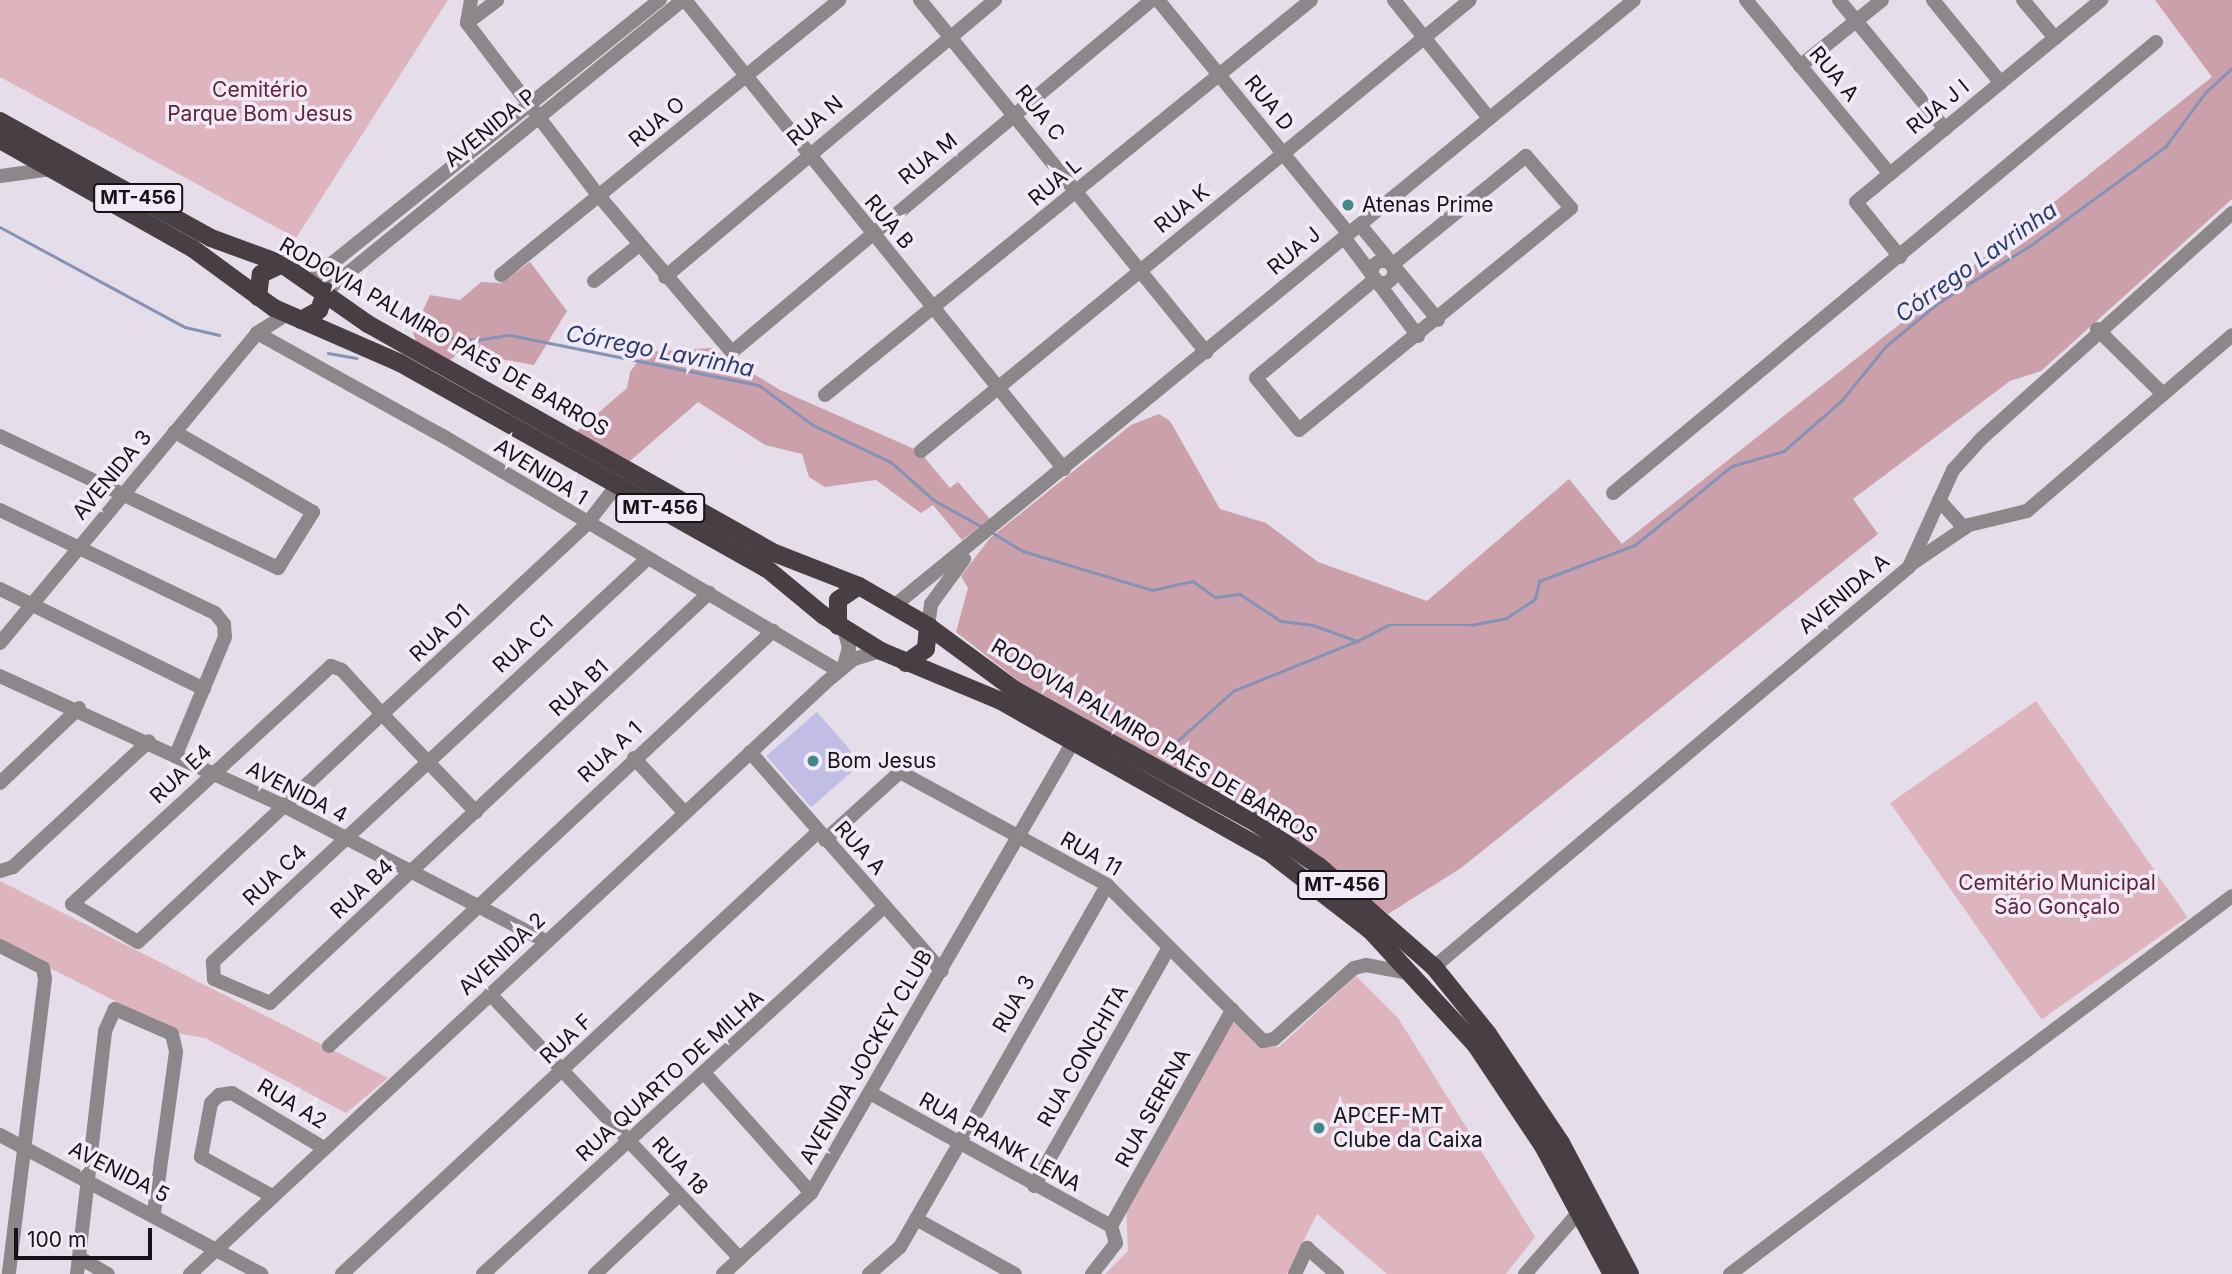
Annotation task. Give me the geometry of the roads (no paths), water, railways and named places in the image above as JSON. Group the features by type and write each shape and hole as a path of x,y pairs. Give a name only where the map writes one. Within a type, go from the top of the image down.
{"main road":[{"name":"RODOVIA PALMIRO PAES DE BARROS","path":"0,121 211,238 282,264 326,291 369,324 772,552 859,586 929,626 1015,690 1256,823 1320,867 1434,967 1522,1080 1630,1274"},
{"name":"RODOVIA PALMIRO PAES DE BARROS","path":"0,140 192,248 258,297 294,317 400,363 766,568 841,627 881,651 999,700 1269,852 1370,930 1415,974 1506,1089 1579,1212 1612,1274"},
{"path":"258,297 261,274 282,264"},
{"path":"294,317 319,310 326,291"},
{"path":"841,627 838,600 859,586"},
{"path":"906,663 926,649 929,626"}],"street":[{"path":"471,0 467,23 599,196 665,277"},
{"path":"467,23 497,0"},
{"name":"AVENIDA P","path":"326,291 660,0"},
{"name":"AVENIDA P","path":"310,281 684,0"},
{"name":"RUA B","path":"684,0 743,78 999,386 1064,469"},
{"name":"RUA O","path":"501,275 839,0"},
{"name":"RUA C","path":"920,0 1206,352"},
{"name":"RUA N","path":"665,277 807,155 995,0"},
{"name":"RUA M","path":"665,277 732,352 870,233 1152,0"},
{"name":"RUA D","path":"1158,0 1349,238 1374,280 1418,336"},
{"name":"RUA L","path":"825,395 935,309 1311,0"},
{"path":"1394,0 1489,118"},
{"name":"RUA K","path":"921,451 1470,0"},
{"name":"RUA J","path":"894,606 983,537 1206,352 1349,238 1633,0"},
{"name":"RUA A","path":"1746,0 1890,174"},
{"path":"1839,0 1945,129"},
{"path":"1800,66 1882,0"},
{"path":"1933,0 2000,83"},
{"path":"2023,0 2055,38"},
{"name":"RUA J I","path":"1900,257 1856,202 2101,0"},
{"path":"1613,493 2156,42"},
{"path":"1525,156 1571,208 1438,320 1299,430 1256,378 1374,280 1376,263 1392,265 1525,156"},
{"path":"0,176 16,178 52,169"},
{"name":"AVENIDA A","path":"1434,967 1909,566 1953,470 1981,439 2096,329 2232,213"},
{"path":"1364,231 1438,320"},
{"path":"594,281 639,245"},
{"path":"257,333 262,316 258,297"},
{"name":"AVENIDA 3","path":"0,643 257,333 294,317"},
{"path":"2096,329 2163,394"},
{"name":"AVENIDA 1","path":"257,333 443,436 586,525 841,669"},
{"path":"1909,566 1964,528 2027,511 2232,335"},
{"path":"0,436 122,497 278,568 313,512 175,432"},
{"name":"RUA D1","path":"138,942 586,525 617,485"},
{"path":"1939,500 1964,528"},
{"path":"0,510 215,613 224,624 225,637 176,755"},
{"name":"RUA J","path":"929,626 939,589 983,537"},
{"name":"RUA C1","path":"427,761 648,558"},
{"path":"0,589 204,689"},
{"name":"RUA B1","path":"476,812 709,593"},
{"path":"841,627 849,648 841,669"},
{"name":"RUA A 1","path":"329,1046 634,758 773,631"},
{"name":"AVENIDA 2","path":"190,1274 684,812 841,669 881,651"},
{"name":"RUA E4","path":"138,942 72,904 318,673 331,666 342,670 382,714"},
{"name":"AVENIDA 4","path":"0,676 79,708 284,806 409,875 478,906 547,942"},
{"name":"AVENIDA 4","path":"0,684 24,685"},
{"path":"0,783 79,708"},
{"path":"382,714 476,812"},
{"path":"6,869 149,741"},
{"path":"1016,837 1073,743"},
{"name":"RUA A","path":"750,752 942,971"},
{"path":"634,758 684,812"},
{"name":"RUA C4","path":"277,998 263,1004 214,979 213,962 427,761"},
{"name":"RUA 11","path":"900,772 1107,885 1256,1036 1274,1039 1354,968 1366,965 1415,974"},
{"name":"RUA F","path":"342,1274 821,836 900,772"},
{"name":"RUA B4","path":"277,998 476,812"},
{"name":"AVENIDA JOCKEY CLUB","path":"723,1274 811,1193 942,971 1016,837"},
{"name":"RUA 3","path":"869,1274 900,1247 1107,885"},
{"path":"1730,1274 2232,897"},
{"name":"RUA QUARTO DE MILHA","path":"483,1274 706,1074 884,907"},
{"path":"0,946 43,968 9,1274"},
{"name":"RUA CONCHITA","path":"1034,1186 1169,947"},
{"path":"490,994 562,1072"},
{"path":"78,1274 108,1014 121,1009 172,1034 176,1052 154,1213"},
{"name":"RUA SERENA","path":"1092,1274 1115,1243 1111,1226 1232,1010"},
{"name":"RUA 18","path":"562,1072 740,1258"},
{"path":"706,1074 811,1193"},
{"name":"RUA A2","path":"272,1196 201,1157 211,1103 219,1095 232,1093 324,1148"},
{"name":"RUA PRANK LENA","path":"870,1093 1034,1186 1111,1226"},
{"name":"AVENIDA 5","path":"0,1135 154,1213 261,1274"},
{"path":"595,1274 678,1196"},
{"path":"1525,1274 1579,1212"},
{"path":"916,1219 1015,1274"},
{"path":"1295,1274 1307,1248 1337,1274"},
{"path":"80,1258 108,1274"}],"waterway":[{"name":"Córrego Lavrinha","path":"993,533 1023,551 1152,590 1193,581 1215,597 1240,594 1281,621 1313,625 1357,641 1389,625 1471,625 1506,618 1535,599 1539,581 1635,545 1732,466 1784,451 1842,400 1886,346 1938,303 2031,245 2165,147 2205,93 2232,68"},
{"name":"Córrego Lavrinha","path":"0,227 185,327 219,335"},
{"name":"Córrego Lavrinha","path":"442,337 477,340 510,335 759,385 813,425 891,462 934,500 984,528"},
{"name":"Córrego Lavrinha","path":"328,353 357,358"},
{"path":"1164,753 1233,691 1357,641"}],"place":[{"name":"Atenas Prime","path":"1348,205"},
{"name":"Bom Jesus","path":"813,761"},
{"name":"APCEF-MT Clube da Caixa","path":"1319,1128"}],"park label":[{"name":"Cemitério Parque Bom Jesus","path":"260,102"},
{"name":"Cemitério Municipal São Gonçalo","path":"2057,895"}]}
